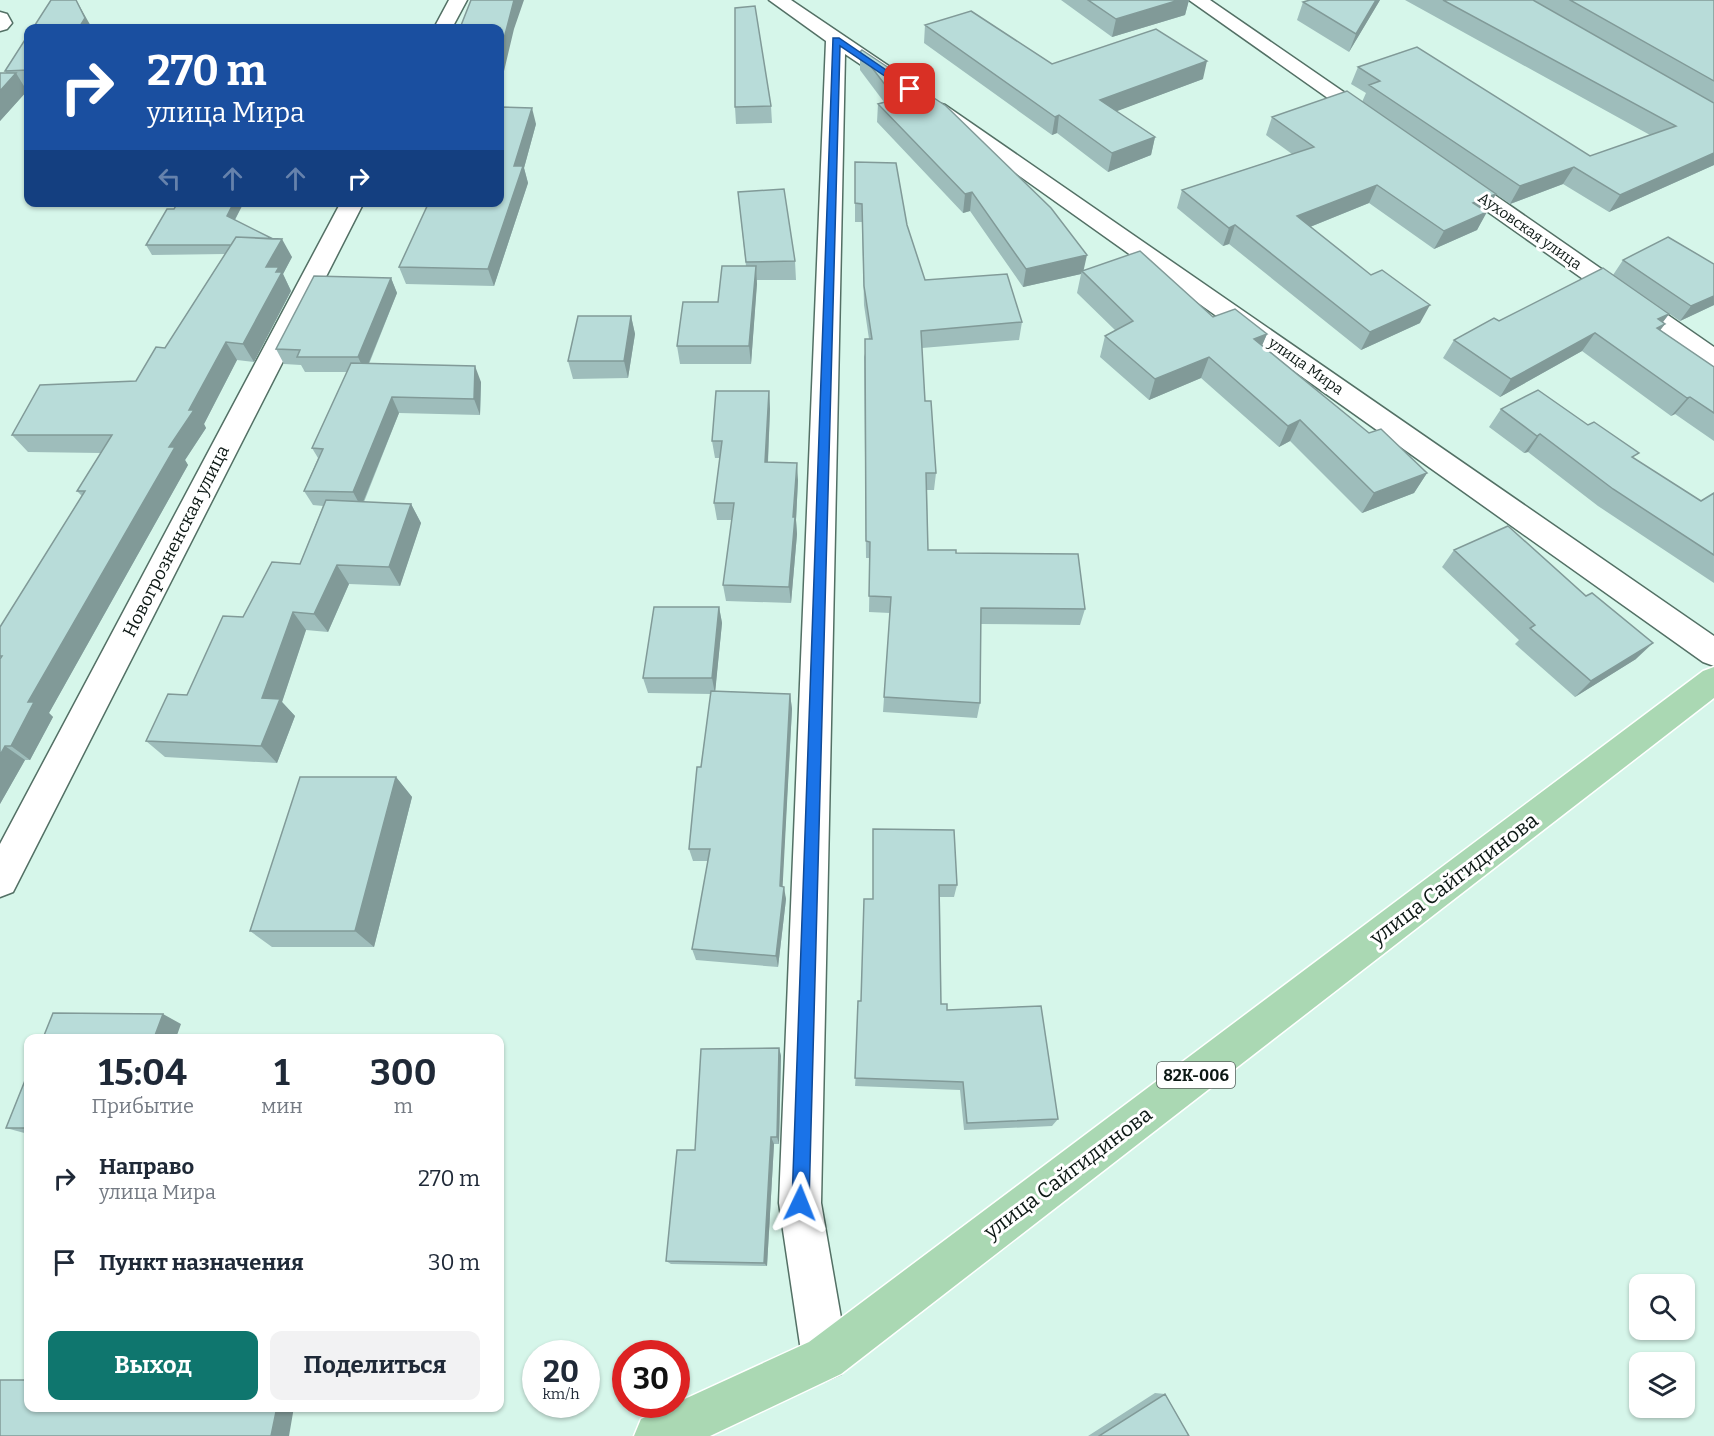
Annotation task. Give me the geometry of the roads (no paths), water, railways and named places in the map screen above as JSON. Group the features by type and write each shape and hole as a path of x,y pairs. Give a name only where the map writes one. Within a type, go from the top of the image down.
{"main road":[{"name":"улица Сайгидинова","path":"658,1436 825,1358 1714,680"}],"street":[{"path":"445,24 458,0"},
{"name":"улица Мира","path":"778,0 947,114 1714,653"},
{"path":"1198,0 1393,135"},
{"path":"0,18 2,23 0,25"},
{"path":"825,1358 800,1203 836,39"},
{"name":"Ауховская улица","path":"1442,169 1714,359"},
{"name":"Новогрозненская улица","path":"0,880 350,207"}]}
